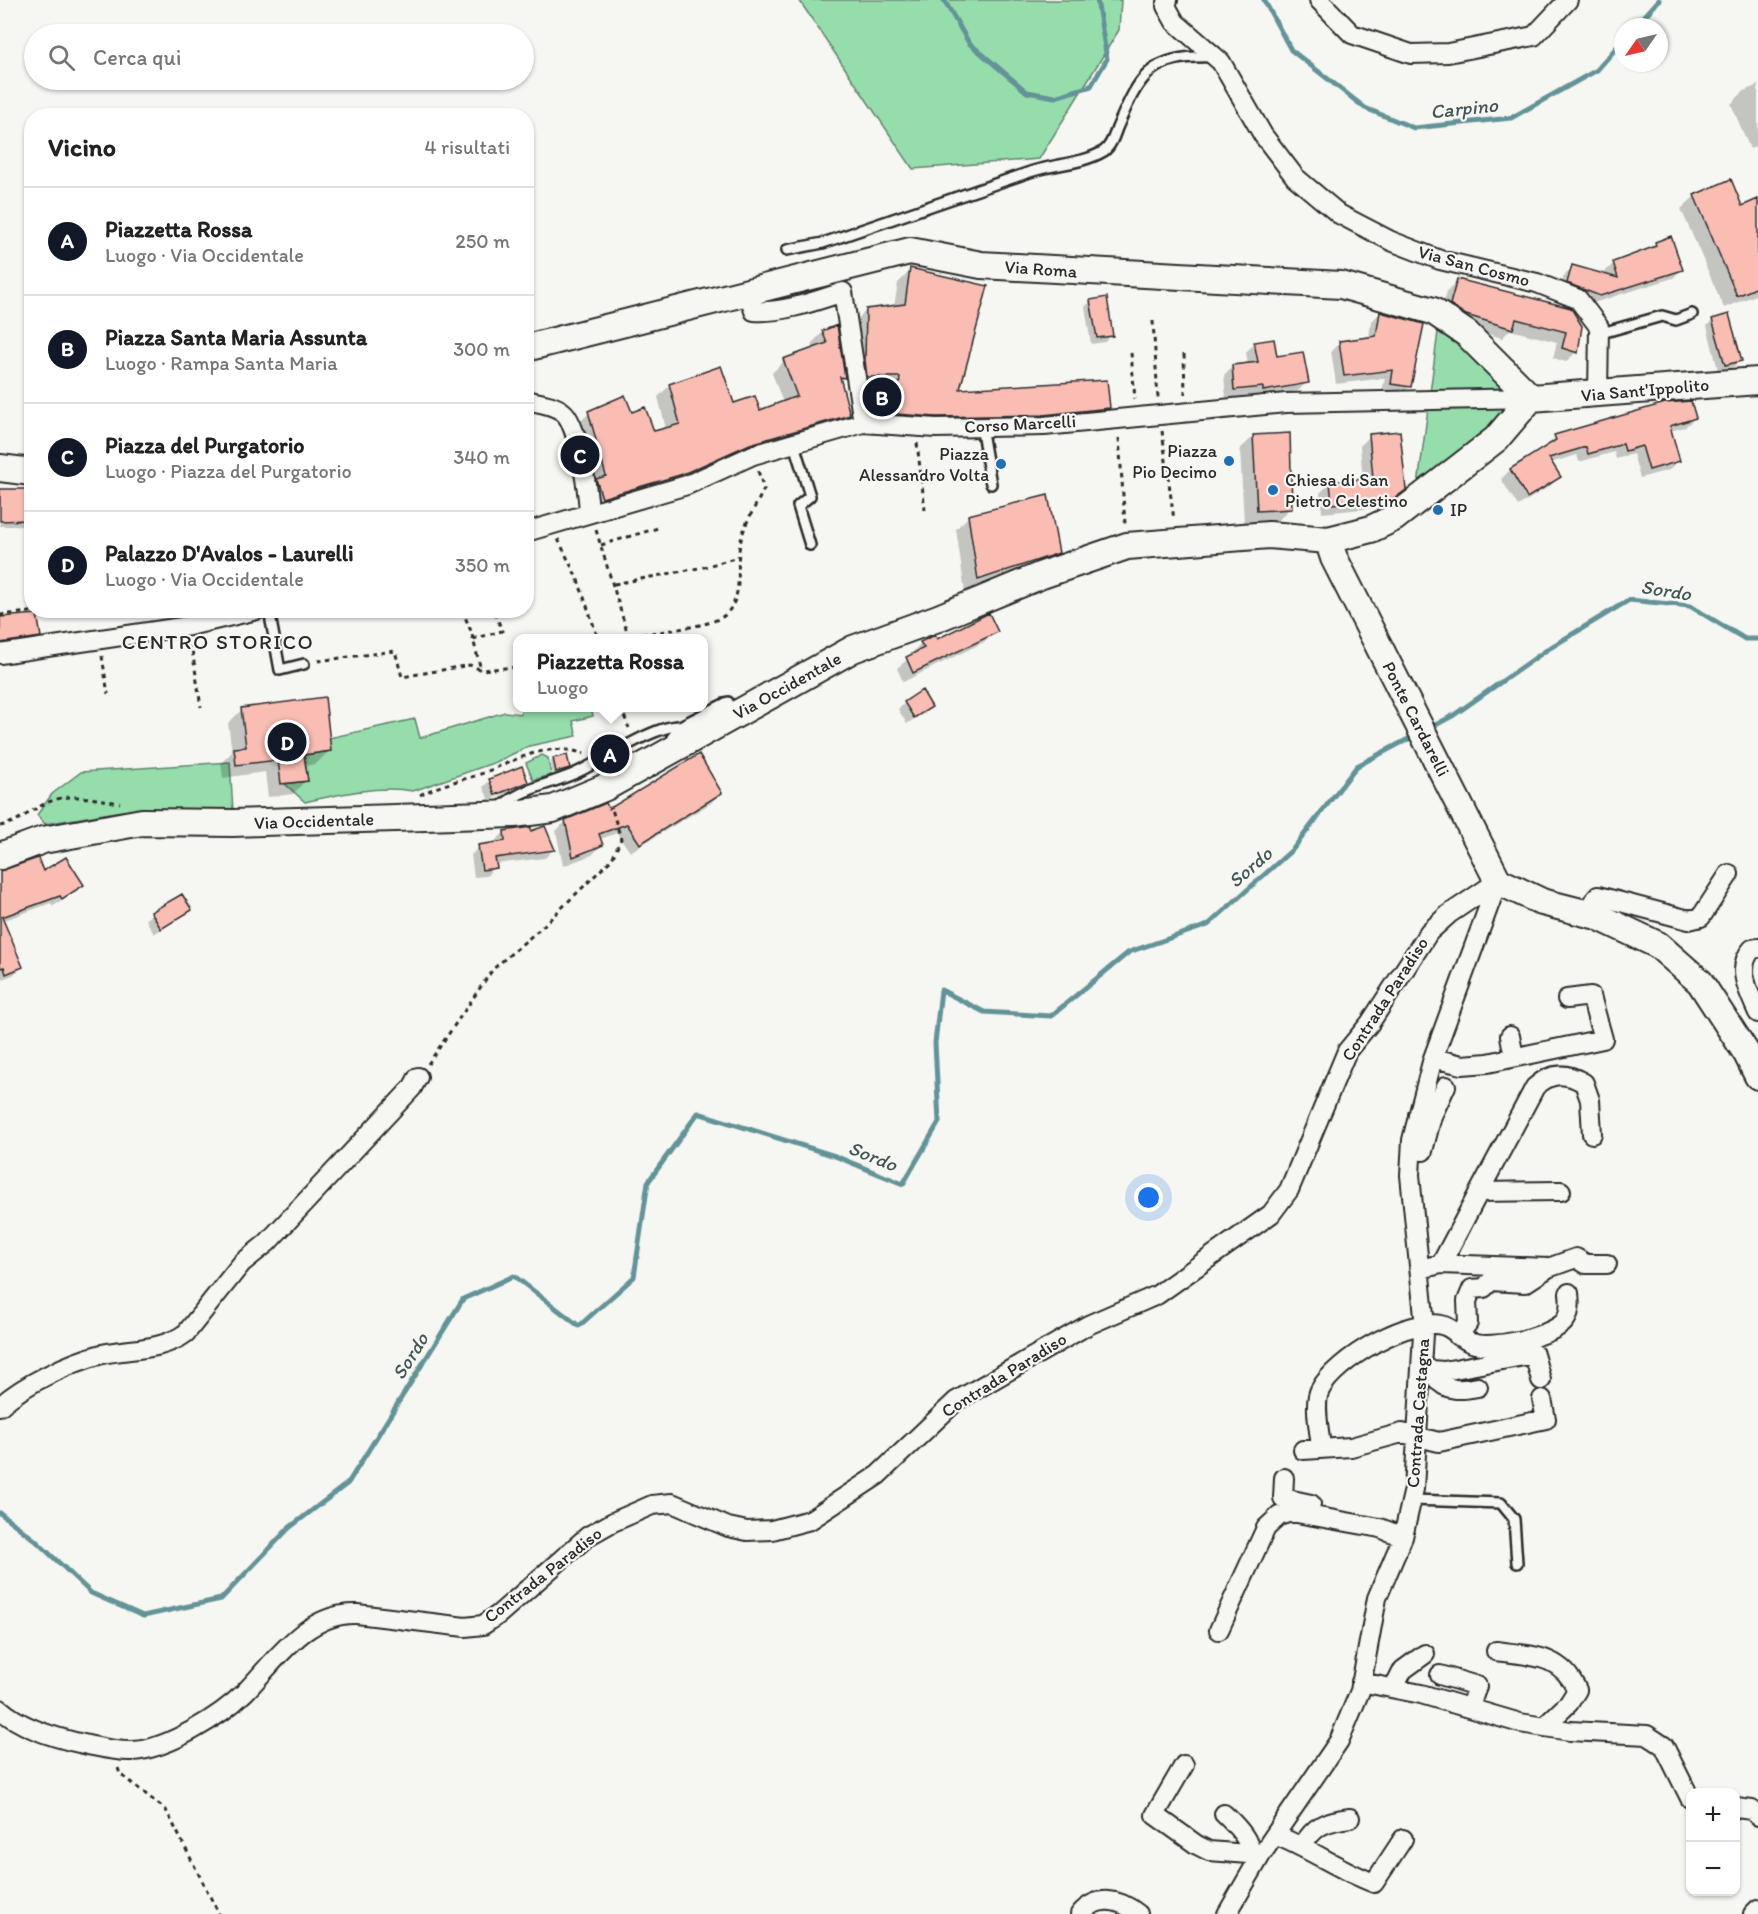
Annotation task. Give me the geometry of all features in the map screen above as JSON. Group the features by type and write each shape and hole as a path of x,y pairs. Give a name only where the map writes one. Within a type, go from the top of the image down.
{"main road":[{"name":"Via Roma","path":"534,346 910,251 981,265 1341,285 1433,311 1467,334 1531,398"},
{"name":"Via Sant'Ippolito","path":"1531,398 1758,381"},
{"name":"Via Occidentale","path":"0,856 43,840 142,822 233,823 492,815 553,809 606,787 853,649 938,618 1042,574 1127,546 1269,535 1331,549 1394,518 1496,439 1531,398"},
{"path":"0,468 24,471"},
{"name":"Ponte Cardarelli","path":"1331,549 1498,881"},
{"path":"1498,881 1542,902 1584,913 1658,945 1700,982 1747,1054 1758,1076"}],"street":[{"name":"Via San Cosmo","path":"1167,0 1166,6 1175,22 1221,62 1263,135 1295,177 1338,214 1391,241 1440,260 1537,283 1578,299 1599,327 1598,394"},
{"path":"1319,0 1352,34 1411,54 1448,52 1534,36 1568,0"},
{"path":"748,292 754,311 766,312 815,302 843,292 863,423"},
{"name":"Corso Marcelli","path":"534,530 687,485 753,454 863,423 915,426 1044,426 1186,411 1309,402 1531,398"},
{"path":"534,402 564,412 574,428 589,512"},
{"path":"0,654 189,626 223,618"},
{"path":"1584,913 1589,903 1598,896 1689,920 1701,917 1729,874"},
{"name":"Contrada Castagna","path":"1228,1914 1257,1855 1275,1835 1339,1741 1361,1682 1377,1598 1405,1529 1412,1500 1426,1368 1420,1269 1410,1175 1412,1140 1425,1115 1433,1058 1498,881"},
{"name":"Contrada Paradiso","path":"0,1709 36,1729 76,1743 112,1749 151,1748 176,1738 214,1716 244,1692 291,1643 340,1613 465,1627 483,1625 525,1593 588,1536 613,1521 652,1505 672,1503 728,1527 747,1531 790,1527 810,1520 879,1475 956,1401 1088,1325 1157,1295 1270,1214 1289,1190 1347,1051 1370,1023 1429,932 1449,914 1498,881"},
{"path":"1758,948 1752,949 1744,958 1743,970 1758,1013"},
{"path":"1433,1058 1462,1065 1603,1039 1591,996 1566,999"},
{"path":"1510,1036 1514,1057"},
{"path":"1441,1264 1535,1087 1545,1077 1560,1074 1573,1076 1584,1083 1590,1100 1592,1134"},
{"path":"0,1406 17,1393 76,1362 102,1354 163,1345 175,1341 186,1333 242,1263 267,1244 412,1088 418,1077"},
{"path":"1423,1151 1425,1115 1446,1086"},
{"path":"1479,1192 1561,1191"},
{"path":"1458,1336 1468,1323 1467,1301 1472,1289 1484,1288 1491,1281 1525,1283 1548,1268 1576,1258 1586,1263 1607,1264"},
{"path":"1420,1269 1441,1264 1548,1268"},
{"path":"1542,1399 1546,1419 1439,1442 1402,1433 1351,1447 1312,1449 1320,1390 1339,1369 1368,1344 1408,1328 1423,1325 1445,1326 1473,1344 1490,1344 1547,1333 1565,1322 1570,1308 1569,1293"},
{"path":"1426,1368 1444,1371 1534,1354 1541,1380"},
{"path":"1426,1368 1442,1385 1451,1389 1478,1387"},
{"path":"1284,1478 1283,1498 1405,1529"},
{"path":"1219,1630 1266,1528 1279,1516 1291,1512 1380,1528 1405,1529"},
{"path":"1496,1651 1537,1657 1561,1666 1571,1677 1577,1690 1569,1703 1544,1727"},
{"path":"1394,1688 1403,1670 1425,1654"},
{"path":"1440,1675 1477,1686 1470,1707"},
{"path":"1361,1682 1470,1707 1520,1723 1570,1731 1647,1735 1664,1746 1686,1790"},
{"path":"1184,1765 1155,1815 1209,1851 1257,1855"},
{"path":"1740,1808 1752,1810 1758,1816"},
{"path":"1224,1814 1238,1827 1257,1855"},
{"path":"1302,1847 1309,1834 1321,1823 1350,1818"},
{"path":"1275,1835 1302,1847 1325,1862 1374,1883 1403,1839"},
{"path":"1080,1914 1088,1905 1102,1899 1116,1901 1138,1914"},
{"path":"1753,1914 1758,1909"}],"lane":[{"path":"787,250 823,243 1050,166 1092,158 1107,149 1132,95 1150,69 1160,64 1188,58 1215,57"},
{"path":"1598,334 1662,316 1676,320 1692,314"},
{"path":"981,426 991,484"},
{"path":"793,441 810,496 798,507 810,545"},
{"path":"270,618 280,670 304,664"},
{"path":"492,815 518,794 596,763 645,735 680,726 728,702"},
{"path":"655,758 659,747 681,730 680,726"},
{"path":"1412,1500 1502,1503 1514,1519 1517,1563"}],"path":[{"path":"1153,321 1160,414 1177,542"},
{"path":"1131,353 1137,416"},
{"path":"1184,354 1186,411"},
{"path":"1117,418 1127,546"},
{"path":"915,426 925,510"},
{"path":"634,634 699,624 724,616 735,600 739,582 740,540 764,489 753,454"},
{"path":"589,512 628,634"},
{"path":"552,524 563,554 578,580 596,634"},
{"path":"601,545 658,528"},
{"path":"614,585 704,567 738,557"},
{"path":"0,615 24,613"},
{"path":"465,618 481,670"},
{"path":"473,639 502,632 497,618"},
{"path":"189,626 201,707"},
{"path":"100,639 108,694"},
{"path":"304,664 353,654 395,651 402,677 470,665 481,670 513,667"},
{"path":"622,712 633,743"},
{"path":"417,797 432,788 501,767 533,752 568,748 587,755 596,763"},
{"path":"418,1077 448,1038 494,969 541,928 612,859 621,839 606,787"},
{"path":"0,826 14,823 52,800 61,798 123,803"},
{"path":"112,1749 120,1773 166,1810 219,1914"}],"green space":[{"path":"799,0 1121,0 1119,30 1039,159 913,169"},
{"path":"1439,324 1511,390 1509,414 1417,493"},
{"path":"505,712 521,714 521,712 592,712 593,716 573,721 577,736 529,746 496,762 413,791 373,790 345,793 305,802 285,784 308,781 304,755 330,751 329,738 415,719 420,738"},
{"path":"542,755 548,758 551,775 533,780 526,763"},
{"path":"230,762 233,811 122,811 45,824 37,815 52,794 81,772"}],"building":[{"path":"1731,179 1742,206 1758,199 1758,287 1737,296 1694,195"},
{"path":"1671,236 1683,270 1600,296 1567,283 1572,265 1618,278 1613,262 1656,246 1655,242"},
{"path":"910,268 988,286 960,389 1107,380 1110,408 1043,415 936,417 896,414 900,377 867,377 866,309 905,304"},
{"path":"1457,279 1571,308 1582,326 1578,353 1562,348 1566,332 1516,319 1513,329 1466,315 1450,304"},
{"path":"1107,297 1113,336 1097,338 1090,300"},
{"path":"1380,312 1424,324 1411,387 1391,384 1393,370 1344,376 1339,341 1376,336"},
{"path":"1729,314 1742,361 1725,365 1712,319"},
{"path":"837,325 845,378 840,377 850,415 750,444 683,474 602,498 596,479 606,476 588,411 625,395 632,412 645,407 654,431 680,424 669,384 721,366 734,403 755,396 760,410 797,396 783,359 827,343 822,331"},
{"path":"1274,339 1277,356 1303,352 1309,383 1263,391 1263,387 1234,390 1232,365 1258,362 1254,342"},
{"path":"1691,401 1696,418 1670,426 1680,461 1649,470 1642,446 1625,451 1623,444 1588,454 1586,447 1549,458 1561,477 1527,498 1510,469 1556,440 1554,435 1665,403"},
{"path":"1400,431 1406,490 1395,498 1332,504 1330,482 1373,478 1369,434"},
{"name":"Chiesa di San Pietro Celestino","path":"1290,433 1292,509 1257,511 1253,435"},
{"path":"0,489 24,489 24,520 0,521"},
{"path":"1048,495 1059,553 978,580 968,515"},
{"path":"989,613 998,632 913,673 906,657 924,648 920,642 935,635 937,639"},
{"path":"24,615 24,618 38,618 41,637 0,643 0,617"},
{"path":"922,690 932,707 914,718 904,702"},
{"path":"325,697 331,751 304,755 308,781 281,784 278,760 236,765 234,748 246,747 241,708"},
{"path":"699,754 722,793 640,844 627,824 599,834 603,845 573,857 565,820 606,803 609,809"},
{"path":"567,755 570,768 556,772 553,758"},
{"path":"522,766 528,782 495,795 489,779"},
{"path":"545,826 555,850 495,858 497,868 482,870 478,845 505,841 504,831 531,827 531,831"},
{"path":"66,857 84,885 62,899 60,896 2,917 23,967 6,974 4,967 0,968 0,871 38,858 43,871"},
{"path":"182,894 192,910 161,929 151,912"}],"waterway":[{"name":"Carpino","path":"944,0 969,43 1027,92 1055,97 1091,86 1107,59 1097,0"},
{"name":"Carpino","path":"1264,0 1291,50 1365,108 1414,128 1511,118 1597,70 1614,50"},
{"name":"Carpino","path":"1643,18 1659,0"},
{"name":"Sordo","path":"1430,728 1454,715 1548,649 1629,600 1690,606 1745,639 1758,639"},
{"name":"Sordo","path":"0,1513 35,1540 91,1593 143,1616 221,1599 289,1528 348,1483 463,1299 514,1276 579,1326 634,1277 648,1182 698,1113 835,1156 903,1184 939,1122 935,1043 941,990 984,1012 1051,1016 1129,952 1208,925 1293,849 1357,766 1416,735"}],"place":[{"name":"Piazza Santa Maria Assunta","path":"882,397"},
{"name":"Piazza del Purgatorio","path":"580,455"},
{"name":"Piazza Pio Decimo","path":"1229,461"},
{"name":"Piazza Alessandro Volta","path":"1001,464"},
{"name":"Chiesa di San Pietro Celestino","path":"1273,490"},
{"name":"IP","path":"1438,510"},
{"name":"Palazzo D'Avalos - Laurelli","path":"287,742"},
{"name":"Piazzetta Rossa","path":"610,754"}],"district":[{"name":"CENTRO STORICO","path":"218,641"}]}
